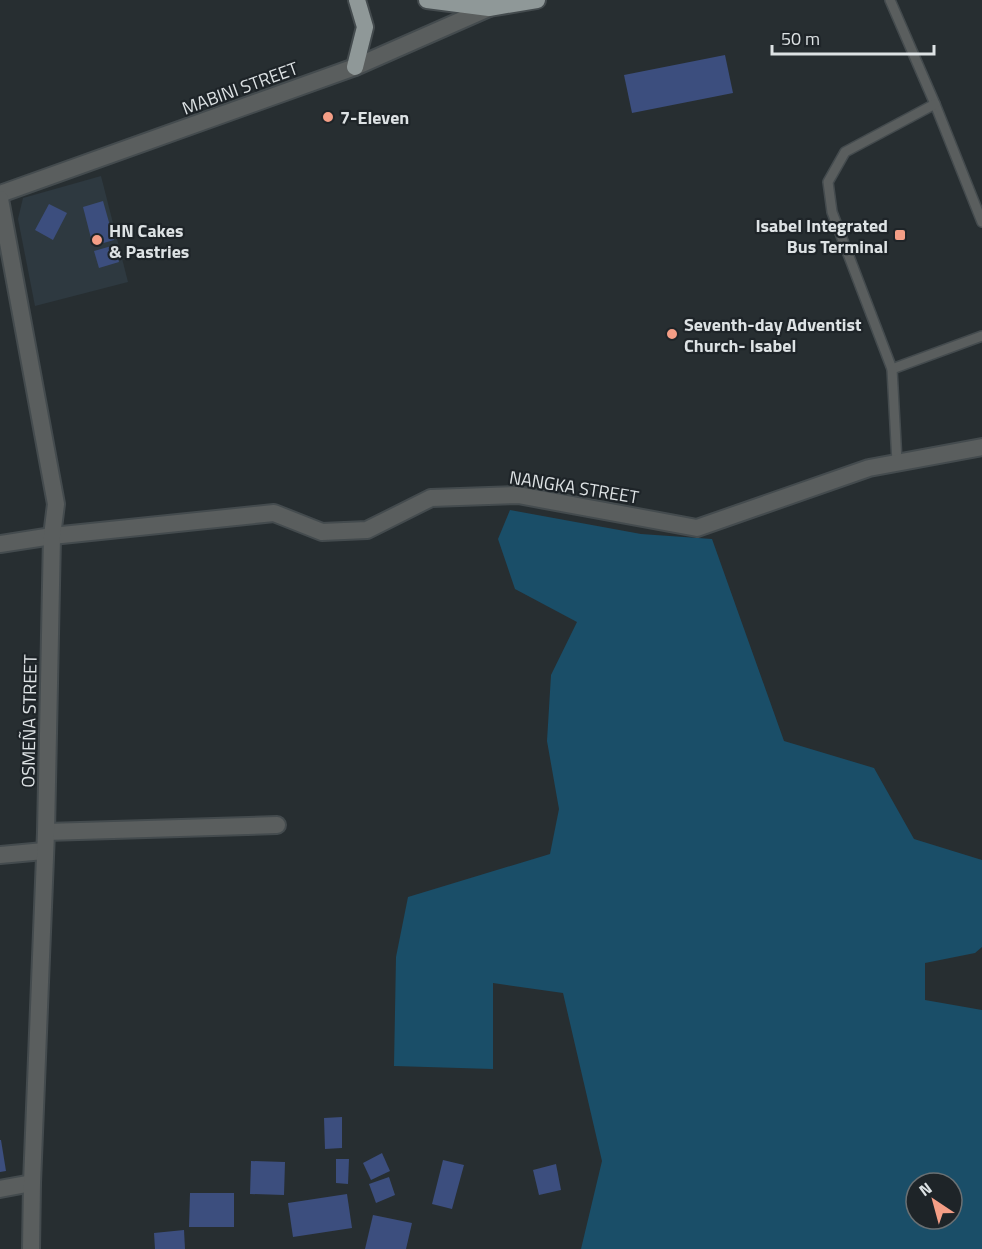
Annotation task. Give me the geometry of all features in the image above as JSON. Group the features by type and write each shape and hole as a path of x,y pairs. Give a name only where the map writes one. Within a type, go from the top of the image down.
{"highway":[{"path":"355,67 366,27 357,0"},
{"path":"427,0 489,8 537,0"}],"street":[{"name":"MABINI STREET","path":"0,194 355,67 489,8"},
{"name":"OSMEÑA STREET","path":"0,199 56,504 52,536 46,832 32,1183 32,1249"},
{"name":"NANGKA STREET","path":"0,544 52,536 274,513 322,532 368,530 431,498 518,495 697,528 869,468 981,450"},
{"path":"46,832 277,825"},
{"path":"0,855 44,850"},
{"path":"0,1189 32,1183"}],"lane":[{"path":"890,0 982,222"},
{"path":"897,462 892,369 832,212 828,182 844,152 934,104"},
{"path":"892,369 982,336"}],"shaded area":[{"path":"101,176 128,282 35,306 18,219 23,198"},
{"path":"510,510 641,534 712,539 784,741 874,768 914,839 982,860 982,947 975,953 925,963 925,1000 982,1010 982,1249 581,1249 602,1161 563,993 493,983 493,1069 394,1066 396,957 408,897 550,854 559,809 547,741 551,675 577,622 515,589 498,539"}],"building":[{"path":"725,55 733,93 632,113 624,75"},
{"path":"103,201 114,240 93,246 83,207"},
{"path":"49,204 67,213 53,240 35,230"},
{"path":"115,245 119,262 99,268 94,251"},
{"path":"342,1117 342,1148 325,1149 324,1118"},
{"path":"0,1140 6,1171 0,1172"},
{"path":"382,1153 390,1171 371,1180 363,1163"},
{"path":"336,1159 349,1159 348,1184 336,1183"},
{"path":"443,1160 464,1165 452,1209 432,1204"},
{"path":"251,1161 285,1162 284,1195 250,1194"},
{"path":"556,1164 561,1190 539,1195 533,1170"},
{"path":"389,1177 395,1195 376,1203 369,1184"},
{"path":"190,1193 234,1193 234,1227 189,1227"},
{"path":"347,1194 352,1228 293,1237 288,1203"},
{"path":"373,1215 412,1223 406,1249 365,1249"},
{"path":"184,1230 185,1249 155,1249 154,1233"}],"place":[{"name":"7-Eleven","path":"328,117"},
{"name":"Isabel Integrated Bus Terminal","path":"900,235"},
{"name":"HN Cakes & Pastries","path":"97,240"},
{"name":"Seventh-day Adventist Church- Isabel","path":"672,334"}]}
